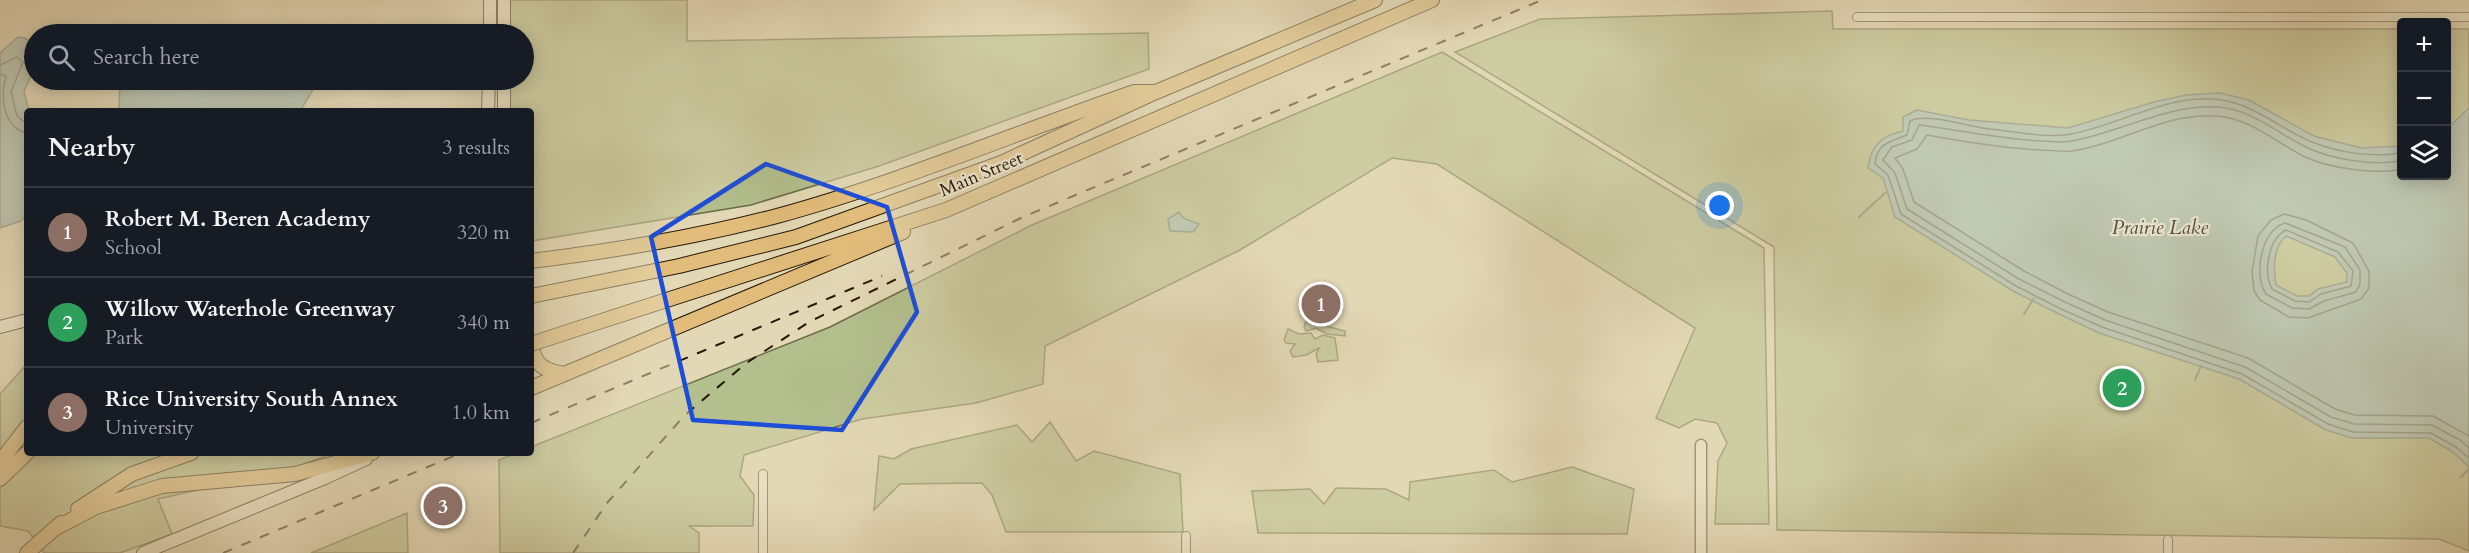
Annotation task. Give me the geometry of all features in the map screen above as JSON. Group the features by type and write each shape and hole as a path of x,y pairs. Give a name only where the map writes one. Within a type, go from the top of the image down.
{"highway":[{"name":"Main Street","path":"534,295 577,288 796,237 1001,163 1156,92 1375,0"},
{"name":"Main Street","path":"534,343 969,200 1432,0"},
{"path":"534,261 656,242 777,216 855,192 1134,92 1156,92"},
{"path":"534,387 908,230 969,200"},
{"path":"534,270 552,258"},
{"path":"534,357 541,368 565,374"},
{"path":"0,462 24,431"},
{"path":"0,479 24,456"},
{"path":"27,553 48,533 94,497 132,474 183,456"},
{"path":"48,533 96,507 162,486 295,474 361,456"}],"main road":[{"path":"490,0 490,24"},
{"path":"504,0 504,24"},
{"path":"488,108 489,90"},
{"path":"504,90 504,108"},
{"path":"0,327 24,321"},
{"path":"143,553 325,478 372,456"}],"street":[{"path":"1857,17 2469,17"},
{"path":"1701,445 1701,553"},
{"path":"763,474 763,553"},
{"path":"1186,536 1186,553"},
{"path":"2168,540 2168,553"}],"highlighted area":[{"path":"766,164 887,207 917,312 842,430 693,420 651,237"}],"green space":[{"path":"510,0 687,0 687,41 1148,33 1149,69 879,166 751,205 534,241 534,108 510,108 510,90 534,90 534,24 510,24"},
{"path":"1832,11 1833,29 2397,29 2397,180 2451,180 2451,29 2469,29 2469,551 2439,539 1777,530 1774,247 1455,52 1540,19"},
{"path":"1442,52 1764,248 1769,524 1715,524 1718,461 1727,443 1717,423 1695,419 1679,428 1656,418 1695,328 1437,164 1392,158 1240,250 1045,346 1043,384 976,403 862,419 744,455 740,476 754,495 753,526 689,526 699,533 699,553 500,553 499,460 509,456 534,456 534,446 830,327 1032,225"},
{"path":"1318,320 1326,326 1345,331 1345,336 1327,334 1316,328 1306,331 1304,327 1306,322"},
{"path":"1288,329 1299,334 1311,333 1315,339 1323,335 1335,338 1338,360 1318,362 1316,354 1319,348 1306,355 1293,357 1290,351 1295,344 1286,343 1284,340"},
{"path":"24,367 24,456 325,456 294,468 158,499 172,534 120,553 44,553 28,531 0,526 0,394"},
{"path":"1050,422 1076,461 1094,451 1180,474 1183,532 1006,532 992,495 982,483 900,484 874,510 879,456 894,459 911,449 1017,425 1032,442"},
{"path":"1572,467 1634,489 1627,534 1258,533 1252,491 1310,489 1324,504 1336,488 1386,489 1409,500 1410,482 1494,470 1512,482"},
{"path":"407,513 408,553 311,553"}],"water":[{"path":"18,37 24,38 24,91 28,108 24,108 24,218 21,221 0,228 0,53"},
{"path":"120,90 313,90 302,108 119,108"},
{"name":"Prairie Lake","path":"2220,93 2249,100 2314,136 2361,148 2397,146 2397,180 2451,180 2451,125 2469,108 2469,467 2453,452 2429,438 2352,438 2326,430 2239,379 2099,333 2059,314 2013,291 1895,217 1883,178 1868,168 1869,160 1878,143 1903,131 1903,117 1917,110 1969,120 2068,128 2154,102 2186,95","holes":["2286,236 2335,257 2347,273 2347,282 2318,289 2309,296 2297,296 2276,285 2274,272 2276,252"]},
{"path":"1179,212 1183,218 1199,224 1193,232 1170,231 1168,219"}],"waterway":[{"path":"1859,217 1885,193"},
{"path":"2024,314 2034,298"},
{"path":"2195,380 2201,366"},
{"path":"2461,477 2469,469"}],"railway":[{"path":"573,553 607,503 684,416 745,364 809,322 1023,217 1542,0"},
{"path":"534,422 882,276"},
{"path":"223,553 454,456"}],"place":[{"name":"Robert M. Beren Academy","path":"1321,304"},
{"name":"Willow Waterhole Greenway","path":"2122,388"},
{"name":"Rice University South Annex","path":"443,506"}]}
